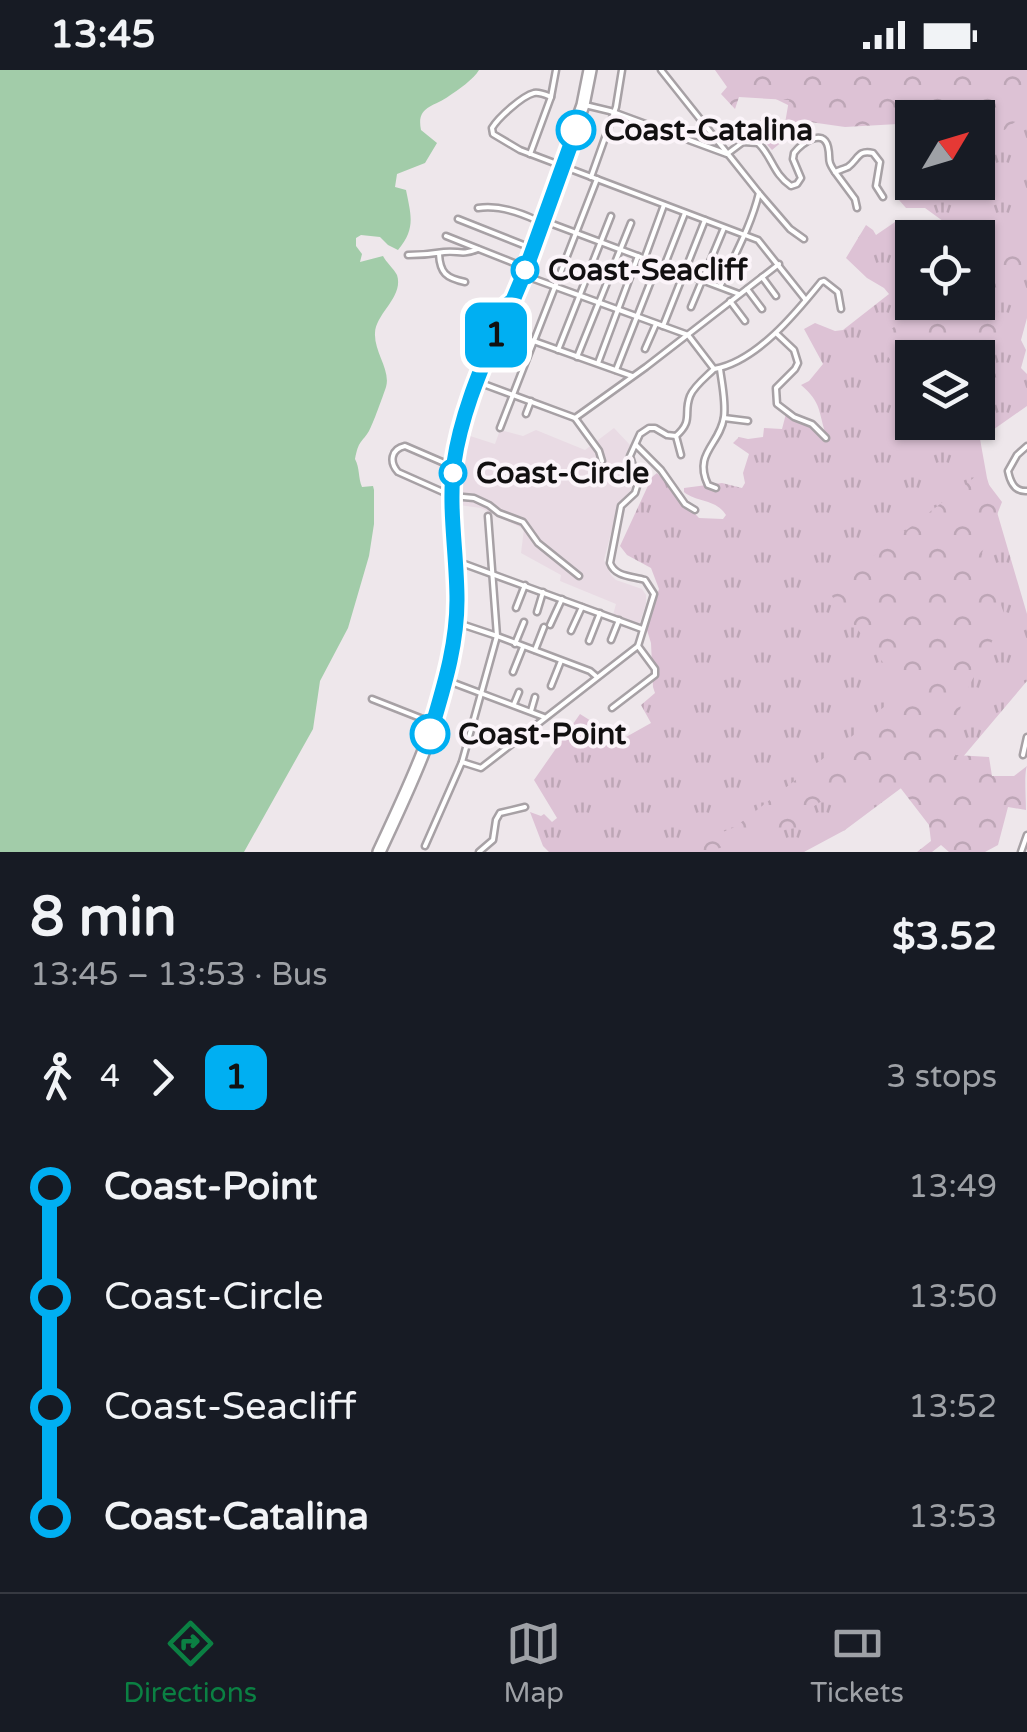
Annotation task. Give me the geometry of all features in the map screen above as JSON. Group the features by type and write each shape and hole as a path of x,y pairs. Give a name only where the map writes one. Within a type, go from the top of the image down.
{"highway":[{"path":"520,273 562,166 583,105 590,70"},
{"path":"379,852 412,780 446,681 456,626 452,496 461,423 508,304 513,300 528,241 540,220"}],"street":[{"path":"530,154 552,97 556,70"},
{"path":"500,428 576,234 614,113 622,70"},
{"path":"661,70 759,193 790,229 804,239"},
{"path":"552,97 539,93 529,96 492,127 496,138 758,240 805,299"},
{"path":"583,105 727,154"},
{"path":"758,143 766,119"},
{"path":"727,154 743,142 758,143 789,186 798,184 801,178 794,152 801,144 819,138 826,144 828,160 858,208"},
{"path":"836,172 860,153 871,152 879,160 876,184 883,197"},
{"path":"721,286 751,224 759,193"},
{"path":"598,364 617,310 664,205"},
{"path":"478,208 486,206 522,214 739,294"},
{"path":"616,370 685,213"},
{"path":"558,350 611,216"},
{"path":"458,219 528,241"},
{"path":"663,326 705,220"},
{"path":"578,357 631,223"},
{"path":"691,307 724,228"},
{"path":"446,236 520,273 688,336 717,369 724,418 703,462 704,477 708,485 716,488"},
{"path":"408,255 451,251 461,254 478,249"},
{"path":"440,254 445,275 465,282"},
{"path":"575,418 779,264"},
{"path":"762,277 776,296"},
{"path":"676,436 688,420 690,397 717,369 776,334 824,281 838,292 841,309"},
{"path":"747,289 762,309"},
{"path":"730,301 745,321"},
{"path":"645,348 656,324"},
{"path":"499,328 632,376"},
{"path":"776,334 794,350 798,363 776,388 776,404 808,422 826,438"},
{"path":"478,382 575,418 600,451 602,461"},
{"path":"526,414 531,401"},
{"path":"724,418 748,422"},
{"path":"462,762 481,768 638,646 654,594 645,580 619,574 610,563 621,506 635,493 638,482 630,456 640,434 649,428 676,436"},
{"path":"676,436 680,455"},
{"path":"636,445 661,470 685,504 695,510"},
{"path":"454,467 405,446 394,452 392,459 398,472 452,496 489,504 499,514 522,522 538,543 579,576"},
{"path":"1027,446 1017,454 1008,471 1014,486 1027,491"},
{"path":"425,846 462,762 497,636 488,516"},
{"path":"455,560 642,629"},
{"path":"516,608 525,585"},
{"path":"537,612 543,592"},
{"path":"534,651 562,599"},
{"path":"572,630 582,607"},
{"path":"589,641 600,613"},
{"path":"611,640 619,620"},
{"path":"516,644 524,622"},
{"path":"456,626 464,625 552,655 597,677"},
{"path":"513,672 523,646"},
{"path":"612,708 655,674 638,646"},
{"path":"552,686 562,661"},
{"path":"446,681 544,717"},
{"path":"514,704 519,692"},
{"path":"531,712 536,696"},
{"path":"372,698 433,722"},
{"path":"1022,755 1027,737"},
{"path":"479,852 494,840 500,814 526,807"},
{"path":"1021,852 1027,834"}],"shaded area":[{"path":"0,70 479,70 421,116 421,130 437,143 425,163 397,174 395,187 406,190 410,214 404,242 398,250 380,237 356,238 362,254 360,262 383,256 397,275 398,283 375,333 386,387 355,459 362,487 373,486 374,490 369,556 348,628 320,681 313,729 244,852 0,852"},
{"path":"614,428 630,445 625,466 632,481 631,490 618,506 604,560 616,580 642,589 646,595 639,625 613,615 616,604 560,581 561,575 521,553 524,529 481,508 459,505 467,435 495,444 500,430 523,436 536,430 585,450"}],"green space":[{"path":"715,70 1027,70 1027,119 1023,116 995,137 995,100 895,100 895,124 845,127 810,122 772,150 763,140 784,129 789,100 739,97 735,109 721,94 727,87"},
{"path":"717,70 1027,70 1027,318 1021,340 1026,350 1021,368 1027,374 1027,406 995,428 995,340 895,340 895,440 980,440 987,478 1027,614 1027,681 951,771 924,771 845,830 804,852 549,852 530,812 544,814 552,822 557,818 534,780 580,714 607,731 626,737 651,723 641,705 655,693 646,627 659,589 651,568 627,555 620,546 652,477 657,473 699,518 723,519 726,515 722,510 689,495 684,488 722,483 742,488 749,454 733,443 739,437 763,437 764,428 782,429 787,410 807,419 826,435 816,402 801,385 823,364 804,329 815,323 843,330 889,294 846,258 866,225 876,235 895,222 895,320 995,320 995,220 942,220 925,208 906,208 899,200 995,200 995,100 895,100 895,121 790,106"},
{"path":"1027,223 1027,277 1004,292 995,357 995,340 895,340 895,366 876,341 903,320 995,320 995,248"},
{"path":"980,473 1002,502 982,553 1005,616 964,696 949,746 956,755 989,757 992,776 1014,776 1027,766 1026,810 1008,807 998,845 985,852 949,852 941,845 932,852 917,852 931,841 929,825 899,786 889,783 863,793 837,794 825,799 811,808 797,828 759,833 739,845 709,852 674,852 735,827 905,691 828,591"}],"bus line":[{"name":"1","path":"430,734 454,643 457,598 452,496 461,423 508,304 524,274 576,130"}],"place":[{"name":"Coast-Catalina","path":"576,130"},
{"name":"Coast-Seacliff","path":"525,270"},
{"name":"Coast-Circle","path":"453,473"},
{"name":"Coast-Point","path":"430,734"}]}
